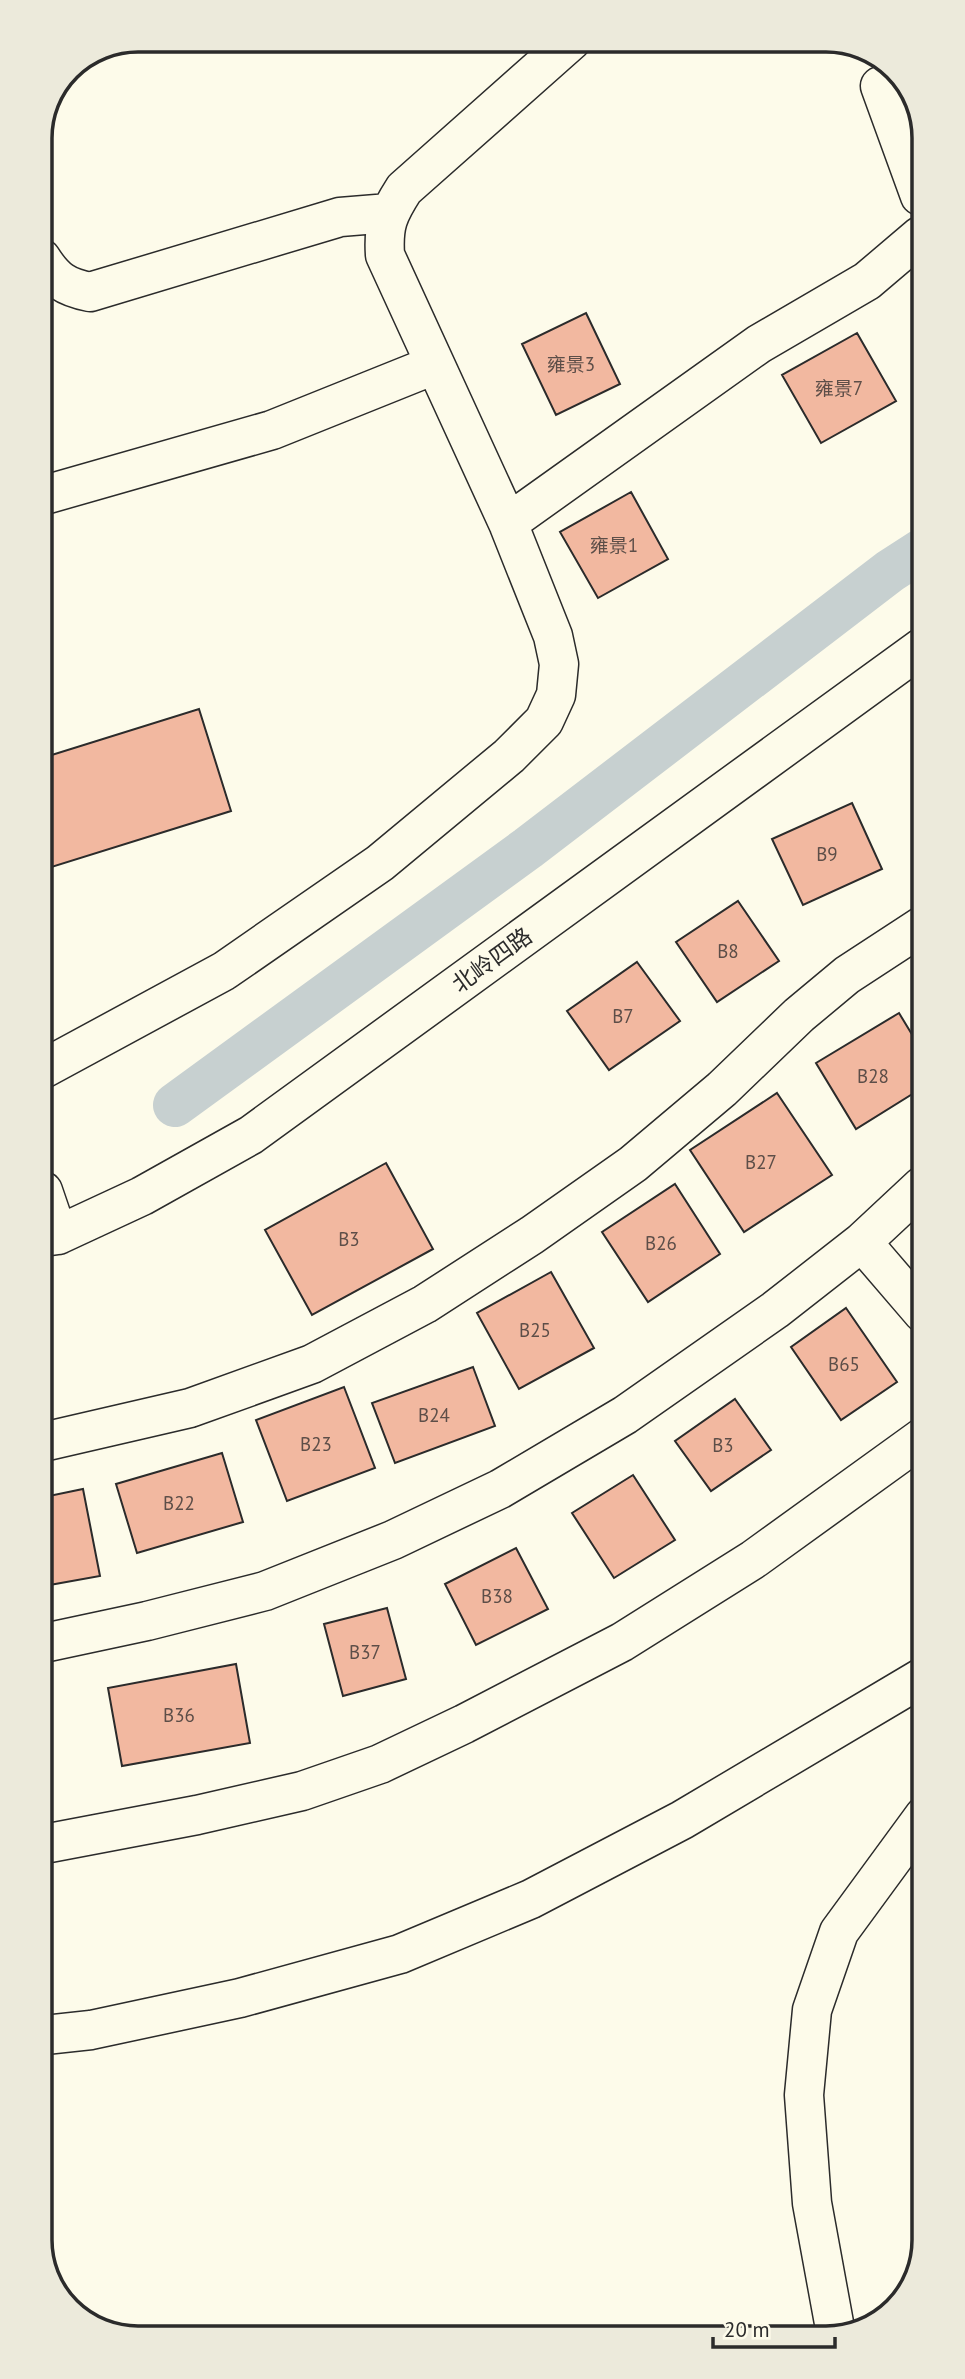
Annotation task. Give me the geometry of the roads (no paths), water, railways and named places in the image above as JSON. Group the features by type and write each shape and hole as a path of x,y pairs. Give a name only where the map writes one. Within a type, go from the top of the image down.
{"street":[{"path":"53,1064 224,971 380,863 509,756 544,722 556,695 559,664 553,636 508,523 385,255 383,234 389,213 404,189 558,53"},
{"path":"880,86 912,174"},
{"path":"53,275 70,288 90,292 340,217 389,213"},
{"path":"508,523 759,344 867,281 912,243"},
{"path":"53,493 272,430 434,365"},
{"name":"北岭四路","path":"52,1235 142,1196 251,1135 912,655"},
{"path":"52,1440 190,1408 312,1364 425,1304 532,1235 633,1164 722,1089 799,1014 837,982 912,933"},
{"path":"52,1641 265,1591 393,1540 500,1489 625,1415 775,1310 862,1242 912,1195"},
{"path":"862,1242 912,1300"},
{"path":"52,1842 197,1815 302,1791 380,1764 622,1642 754,1559 912,1445"},
{"path":"52,2034 91,2029 240,1998 412,1949 531,1899 682,1820 912,1684"},
{"path":"834,2326 812,2203 804,2095 812,2010 839,1933 912,1833"}],"waterway":[{"path":"175,1105 528,848 912,557"}]}
